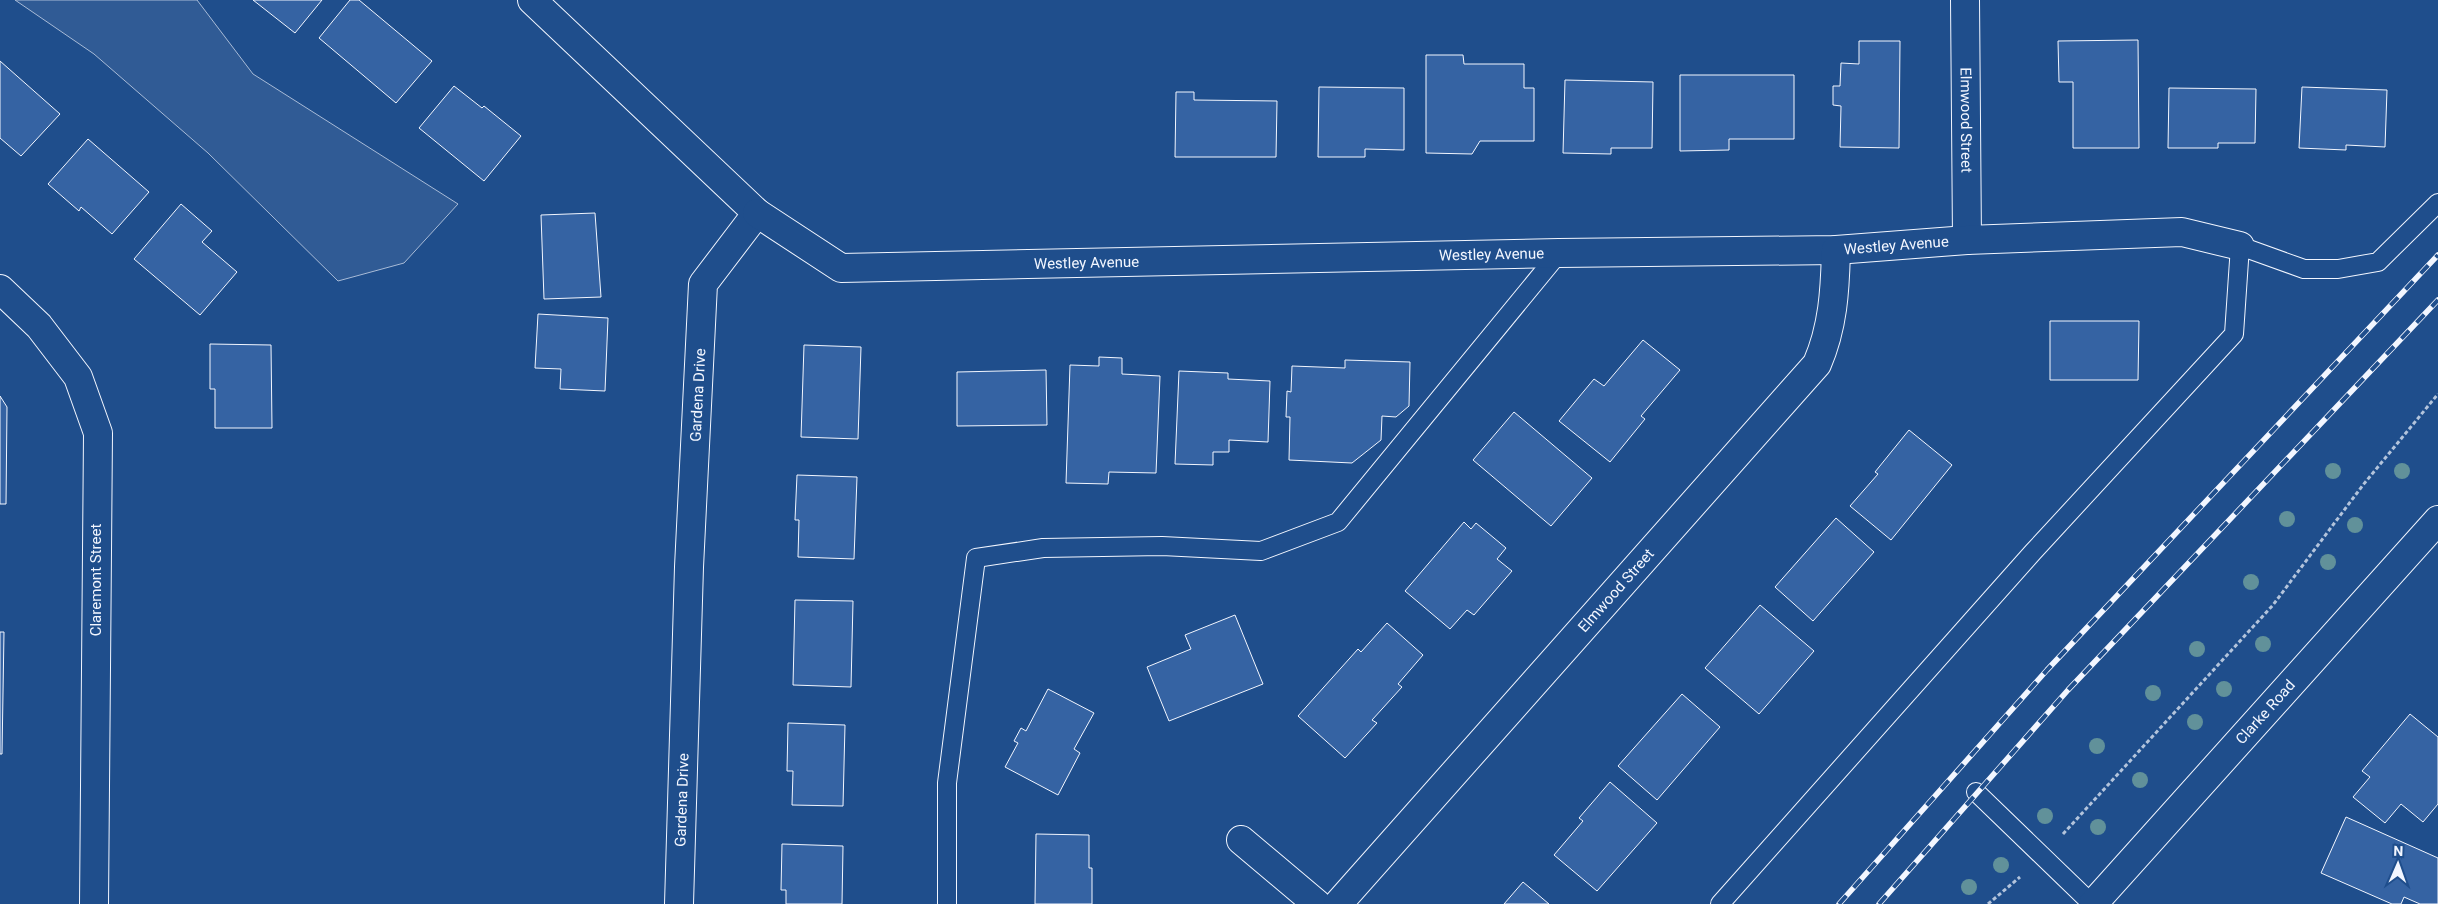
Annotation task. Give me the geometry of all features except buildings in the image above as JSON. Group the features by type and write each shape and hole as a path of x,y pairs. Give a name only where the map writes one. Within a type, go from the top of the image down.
{"street":[{"path":"532,0 757,213"},
{"name":"Elmwood Street","path":"1966,0 1967,240"},
{"name":"Westley Avenue","path":"757,213 841,268 1560,253 1836,250 1967,240 2182,232 2240,246"},
{"name":"Gardena Drive","path":"679,904 689,567 703,284 757,213"},
{"name":"Elmwood Street","path":"1338,904 1817,364 1828,340 1836,289 1836,250"},
{"name":"Claremont Street","path":"0,289 39,326 78,377 98,433 94,904"},
{"name":"Clarke Road","path":"2093,904 2438,520"},
{"path":"1241,840 1317,904"}],"lane":[{"path":"1720,904 2033,552 2234,334 2240,246 2304,269 2338,269 2378,262 2438,203"},
{"path":"948,904 946,783 976,558 1043,548 1162,546 1261,551 1338,522 1560,253"},
{"path":"1976,792 2093,904"}],"path":[{"path":"1988,904 2026,873 2272,604 2363,485 2438,394"}],"shaded area":[{"path":"15,0 197,0 253,74 458,204 404,263 338,281 208,153 94,54"}],"railway":[{"path":"1839,904 2047,670 2438,255"},
{"path":"1879,904 2068,690 2438,300"}]}
